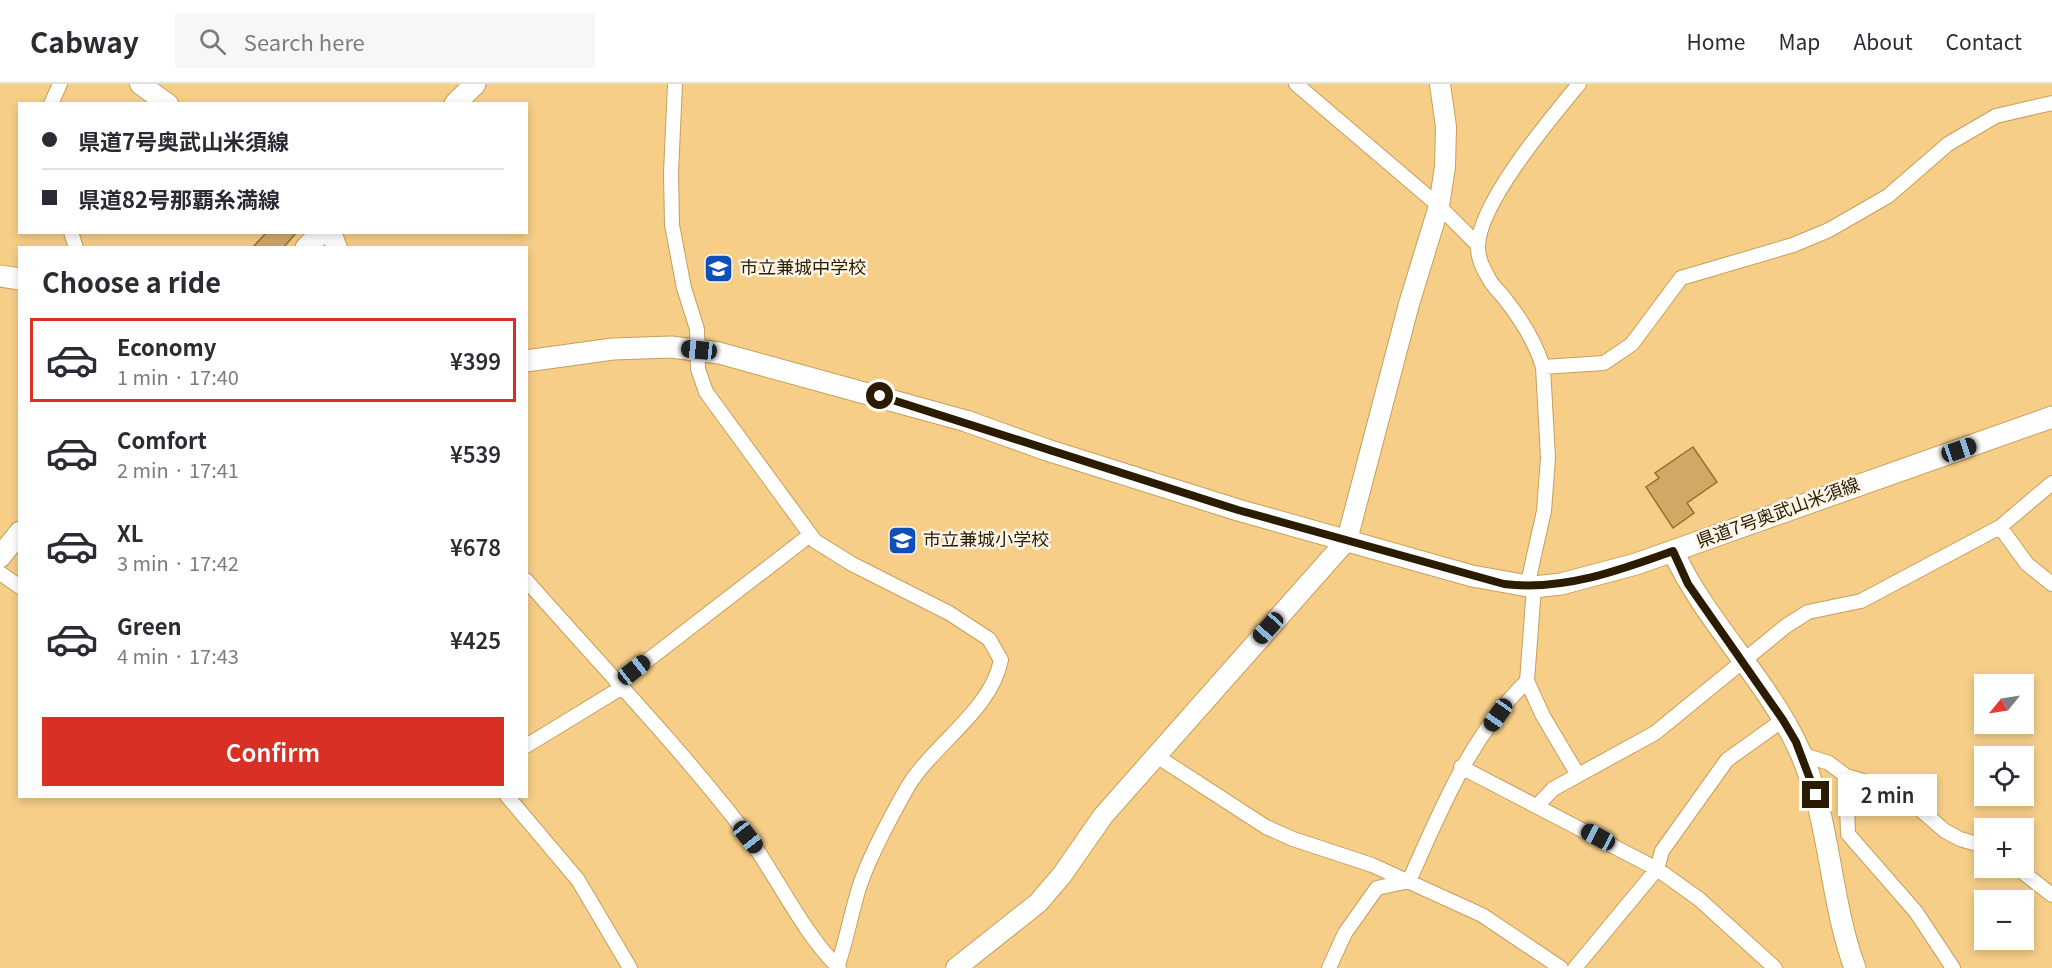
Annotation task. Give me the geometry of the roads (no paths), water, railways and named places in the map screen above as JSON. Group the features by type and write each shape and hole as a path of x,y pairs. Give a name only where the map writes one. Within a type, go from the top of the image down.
{"main road":[{"path":"457,102 475,84"},
{"path":"308,246 320,234"},
{"path":"0,276 18,279"},
{"name":"県道7号奥武山米須線","path":"528,361 613,350 671,347 699,350 880,396 1227,506 1472,576 1530,587 1596,576 1673,551 2052,417"},
{"path":"0,557 18,534"},
{"path":"1673,551 1688,584 1783,720 1801,754 1816,795 1826,837 1836,898 1855,968"}],"street":[{"path":"52,102 60,84"},
{"path":"140,84 165,102"},
{"path":"675,84 672,225 684,288 697,329 698,369 706,392 810,535 852,564 949,613 989,639 1001,660 997,678 979,705 953,731 908,787 860,885 838,967"},
{"path":"1296,84 1439,206 1478,245"},
{"path":"958,967 1038,903 1062,875 1102,816 1347,540 1409,304 1439,206 1445,167 1446,127 1440,84"},
{"path":"1578,84 1522,156 1489,210 1478,245 1479,260 1490,281 1506,300 1539,355 1543,367 1547,469 1544,511 1530,587 1527,681 1543,716 1578,775"},
{"path":"1543,367 1604,363 1632,344 1681,278 1793,245 1829,230 1888,196 1947,144 1996,116 2052,103"},
{"path":"1538,805 1553,789 1655,733 1743,660 1808,612 1861,601 2000,527 2052,483"},
{"path":"2000,527 2027,564 2052,584"},
{"path":"528,745 619,686 810,535"},
{"path":"0,573 18,585"},
{"path":"528,582 721,801 762,855 820,947 838,967"},
{"path":"1409,880 1461,767 1511,697 1527,681"},
{"path":"1575,968 1657,869 1662,851 1727,760 1783,720"},
{"path":"1801,754 1829,764 1845,776 1883,787 1915,805 1945,831 1974,843"},
{"path":"1155,755 1266,827 1293,839 1409,880 1482,915 1561,968"},
{"path":"1461,767 1538,805 1657,869 1699,899 1775,968"},
{"path":"1845,776 1848,834 1916,912 1953,968"},
{"path":"509,798 578,880 630,968"},
{"path":"1826,837 1848,834"},
{"path":"2030,878 2052,895"},
{"path":"1329,968 1345,933 1377,888 1409,880"}],"place":[{"name":"市立兼城中学校","path":"719,268"},
{"name":"市立兼城小学校","path":"902,540"}]}
